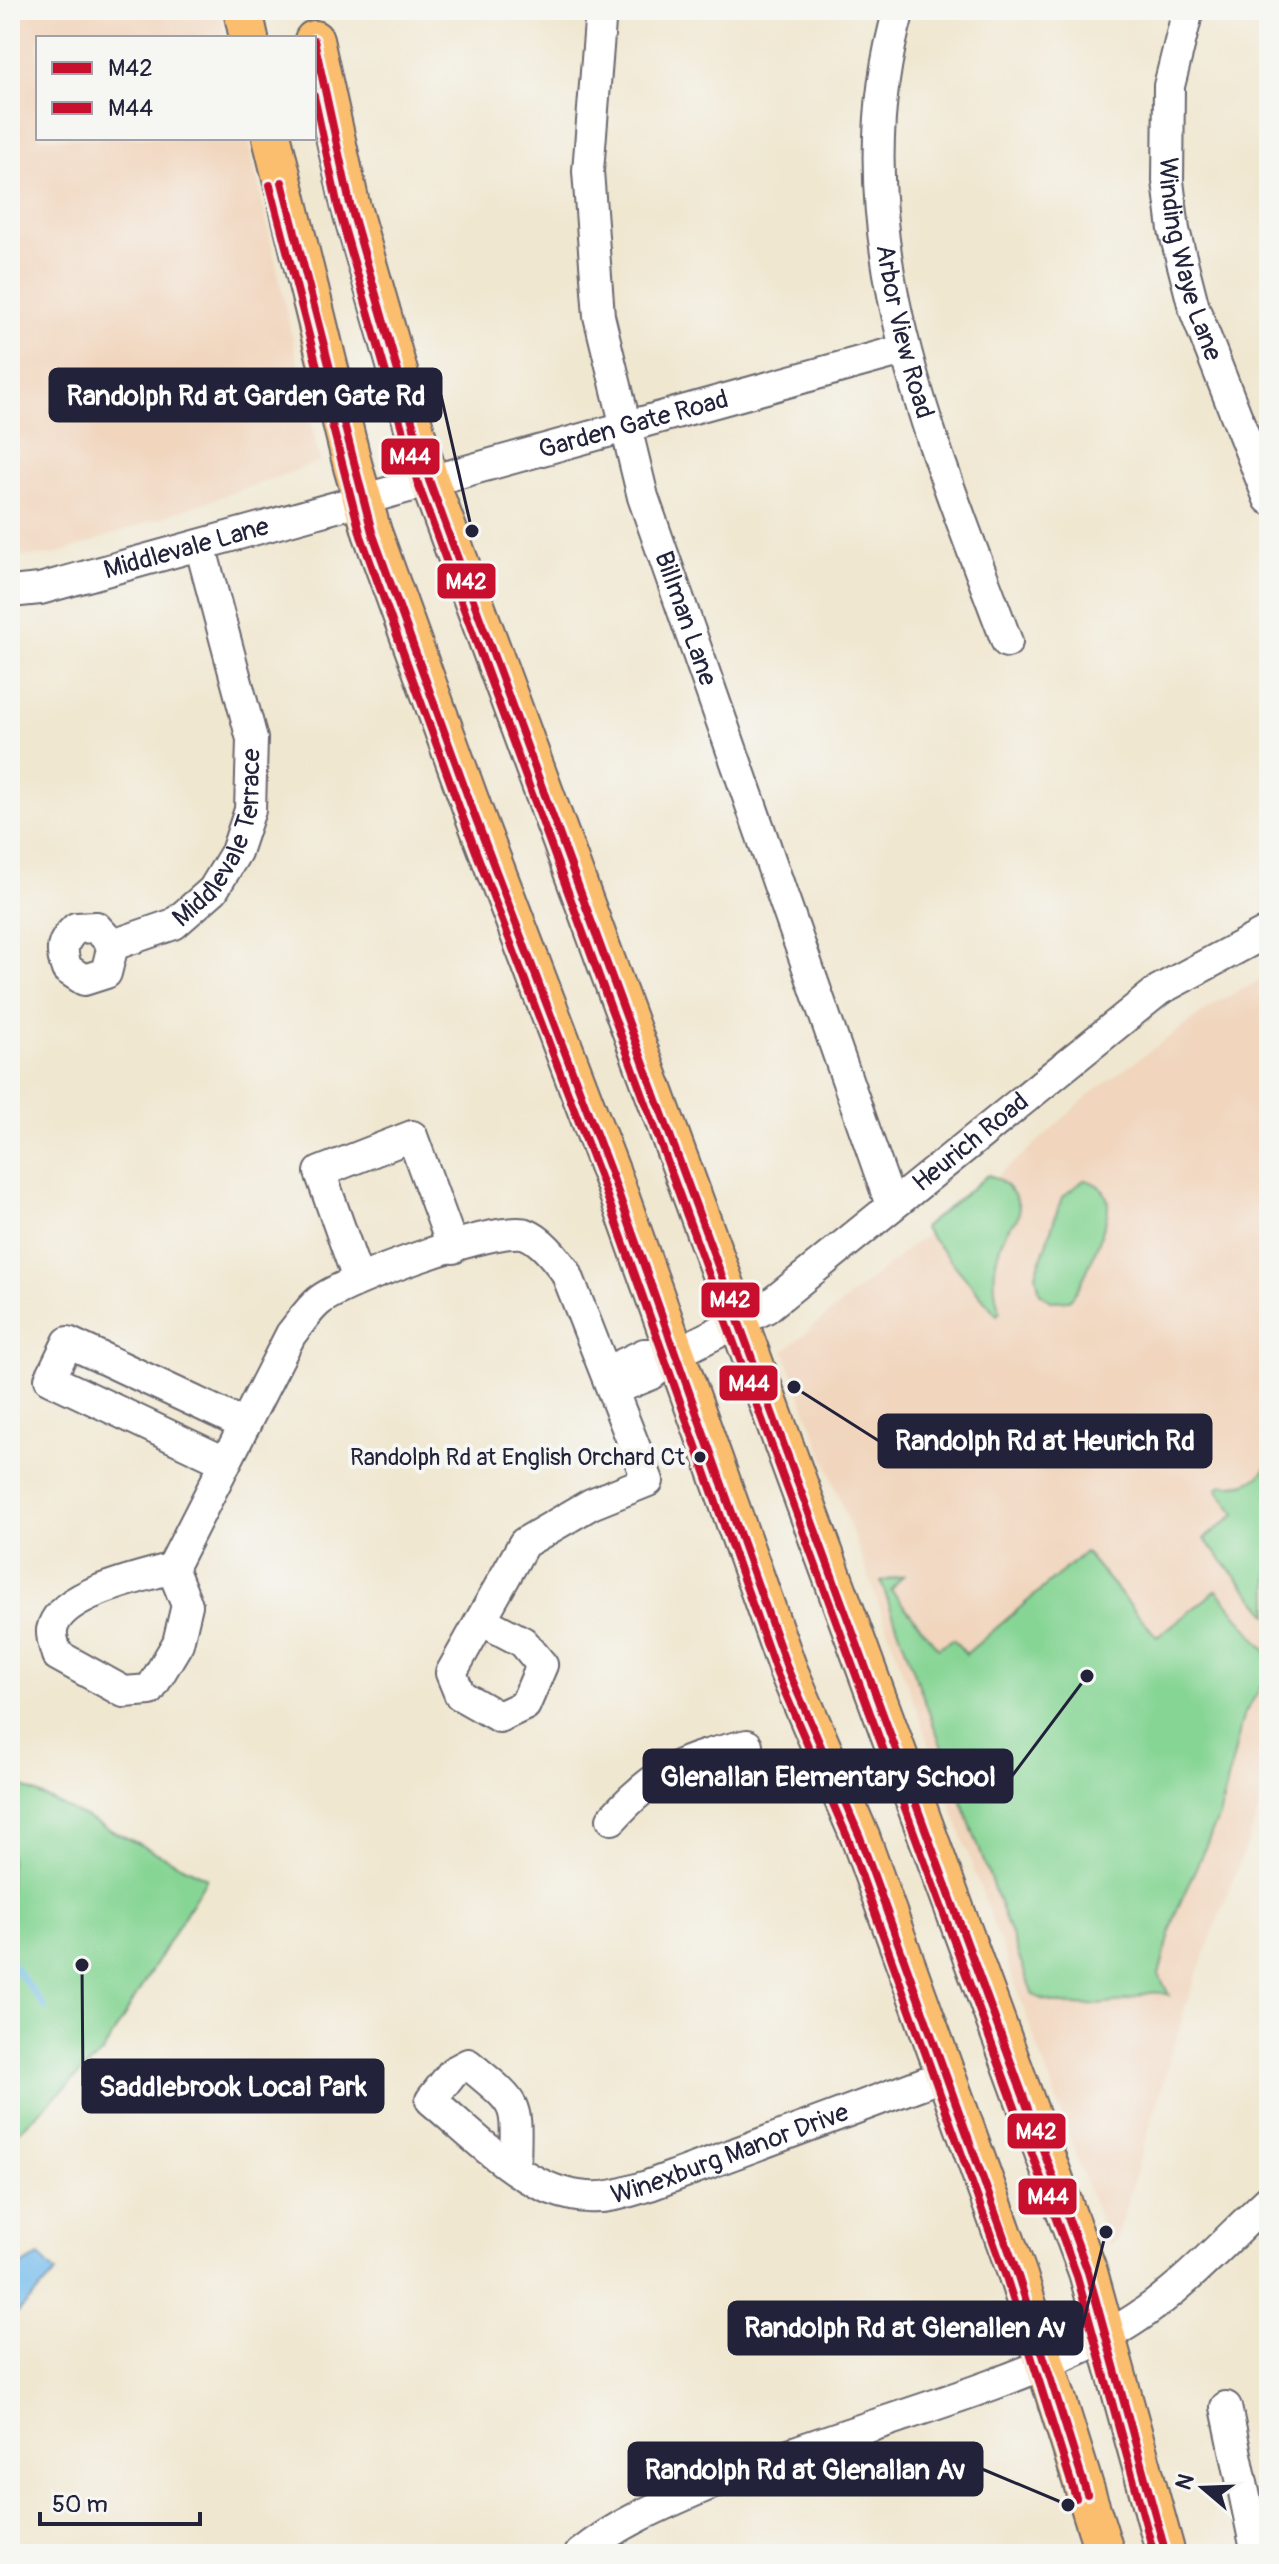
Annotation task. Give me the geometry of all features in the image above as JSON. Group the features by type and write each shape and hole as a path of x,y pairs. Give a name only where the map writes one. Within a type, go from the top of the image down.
{"main road":[{"path":"243,10 249,36"},
{"path":"309,10 313,36"},
{"path":"316,48 350,204 429,480 1088,2272 1166,2554"},
{"path":"272,140 362,498 473,811 614,1181 788,1670 860,1837 1047,2363 1105,2554"}],"street":[{"name":"Billman Lane","path":"601,10 588,171 599,316 626,428 643,497 891,1205"},
{"name":"Arbor View Road","path":"899,10 891,39 881,118 881,225 903,350 918,402 1007,642"},
{"name":"Winding Waye Lane","path":"1188,10 1169,86 1168,181 1174,230 1194,308 1269,499"},
{"name":"Garden Gate Road","path":"362,498 903,350"},
{"name":"Middlevale Lane","path":"10,592 40,589 362,498"},
{"name":"Middlevale Terrace","path":"113,945 174,924 213,890 236,852 250,810 252,739 200,545"},
{"name":"Heurich Road","path":"675,1354 766,1308 1159,990 1269,931"},
{"path":"358,1279 320,1172 412,1136 453,1248"},
{"path":"172,1568 187,1605 178,1643 150,1690 124,1692 57,1655 51,1631 62,1610 76,1599 172,1568 291,1334 319,1301 358,1279 498,1233 526,1234 552,1254 566,1272 648,1481 591,1504 524,1543 481,1620"},
{"path":"225,1462 50,1379 68,1342 245,1425"},
{"path":"610,1381 644,1354 675,1354"},
{"path":"612,1819 642,1787 693,1758 747,1745"},
{"name":"Winexburg Manor Drive","path":"515,2169 547,2187 588,2197 619,2194 945,2075"},
{"path":"580,2554 634,2517 756,2465 1047,2363 1106,2336 1149,2309 1269,2200"},
{"path":"1226,2407 1257,2554"}],"shaded area":[{"path":"10,10 219,10 226,36 36,36 36,140 248,140 320,462 54,555 10,557"},
{"path":"1269,976 1269,1784 1187,2001 1116,2240 1109,2246 866,1569 784,1351 1031,1148 1090,1094 1219,1001"}],"green space":[{"path":"988,1175 1009,1188 1019,1211 1006,1232 996,1262 995,1292 1000,1312 997,1315 923,1228"},
{"path":"1084,1180 1098,1185 1106,1196 1108,1206 1104,1226 1074,1294 1069,1300 1051,1301 1040,1293 1036,1274 1062,1197"},
{"path":"1269,1464 1269,1615 1204,1539 1236,1514 1217,1489 1222,1485 1249,1482"},
{"path":"1085,1552 1157,1637 1217,1590 1269,1655 1269,1674 1243,1716 1220,1814 1176,1912 1159,1975 1169,1995 1155,1992 1115,2003 1084,2005 1062,2004 1033,1995 881,1582 903,1576 891,1590 938,1648 953,1639 966,1654"},
{"path":"10,1780 207,1878 102,2053 10,2139"}],"water":[{"path":"39,2256 56,2273 10,2321 10,2263 17,2268"}],"waterway":[{"path":"10,1961 45,2008"}],"transit line":[{"name":"M42","path":"316,49 350,204 429,480 1088,2272 1166,2554"},
{"name":"M44","path":"316,105 338,207 418,484 1077,2276 1154,2554"},
{"name":"M42","path":"282,182 372,532 473,811 614,1181 788,1670 860,1837 1018,2276 1087,2494"},
{"name":"M44","path":"270,185 361,536 462,815 603,1185 777,1674 849,1841 1007,2280 1076,2498"}],"place":[{"name":"Randolph Rd at Garden Gate Rd","path":"472,531"},
{"name":"Randolph Rd at Heurich Rd","path":"794,1387"},
{"name":"Randolph Rd at English Orchard Ct","path":"700,1457"},
{"name":"Glenallan Elementary School","path":"1087,1676"},
{"name":"Saddlebrook Local Park","path":"82,1965"},
{"name":"Randolph Rd at Glenallen Av","path":"1106,2232"},
{"name":"Randolph Rd at Glenallan Av","path":"1068,2505"}]}
